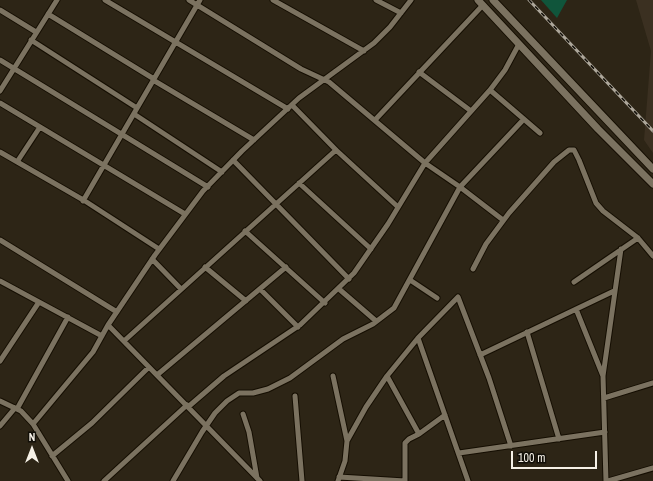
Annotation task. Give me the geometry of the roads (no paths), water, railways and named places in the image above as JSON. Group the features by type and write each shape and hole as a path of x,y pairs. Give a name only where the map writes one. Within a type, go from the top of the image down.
{"main road":[{"path":"493,0 653,169"},
{"path":"480,2 653,184"}],"street":[{"path":"0,91 56,0"},
{"path":"105,0 290,107 398,207"},
{"path":"189,0 199,2 301,69 329,82 425,164 460,187 503,220"},
{"path":"273,0 364,51"},
{"path":"376,0 401,13"},
{"path":"33,424 93,352 108,325 152,259 185,214 208,187 233,160 290,107 324,79 364,51 390,28 411,0"},
{"path":"83,201 199,2"},
{"path":"375,120 480,2"},
{"path":"0,10 36,32"},
{"path":"48,14 254,140"},
{"path":"31,40 137,108"},
{"path":"104,481 187,406 224,376 298,327 349,279 425,164 490,90 505,70 519,44"},
{"path":"0,60 208,187"},
{"path":"419,72 471,111"},
{"path":"490,90 540,133"},
{"path":"0,103 185,214"},
{"path":"134,114 222,172"},
{"path":"173,481 215,413 239,393 253,393 268,389 290,378 343,339 376,321 394,308 460,187 524,119"},
{"path":"17,162 40,127"},
{"path":"124,340 336,150"},
{"path":"473,269 486,244 503,220 554,162 569,150 574,150 596,203 603,212 638,238 653,256"},
{"path":"0,152 83,201 159,249"},
{"path":"233,160 275,205 349,279"},
{"path":"299,183 370,249"},
{"path":"245,231 325,302"},
{"path":"574,282 638,238"},
{"path":"0,240 118,312"},
{"path":"622,249 614,291 603,376 607,481 653,468"},
{"path":"152,259 181,289"},
{"path":"205,267 246,300"},
{"path":"157,375 286,267"},
{"path":"410,280 437,298"},
{"path":"0,281 102,336"},
{"path":"260,289 298,327"},
{"path":"339,289 376,321"},
{"path":"480,354 614,291"},
{"path":"445,415 405,443 405,481 338,479 345,461 348,440 366,407 418,338 458,298 480,354 511,446"},
{"path":"0,361 39,302"},
{"path":"576,309 603,376"},
{"path":"0,426 16,408 68,317"},
{"path":"108,325 258,479"},
{"path":"527,332 559,439"},
{"path":"418,338 468,481"},
{"path":"52,456 92,423 149,367"},
{"path":"333,376 348,440"},
{"path":"388,376 419,434"},
{"path":"604,398 653,383"},
{"path":"295,396 302,481"},
{"path":"0,401 21,411 33,424 68,481"},
{"path":"243,414 249,432 258,479"},
{"path":"459,453 605,432"}],"railway":[{"path":"529,0 653,131"}]}
